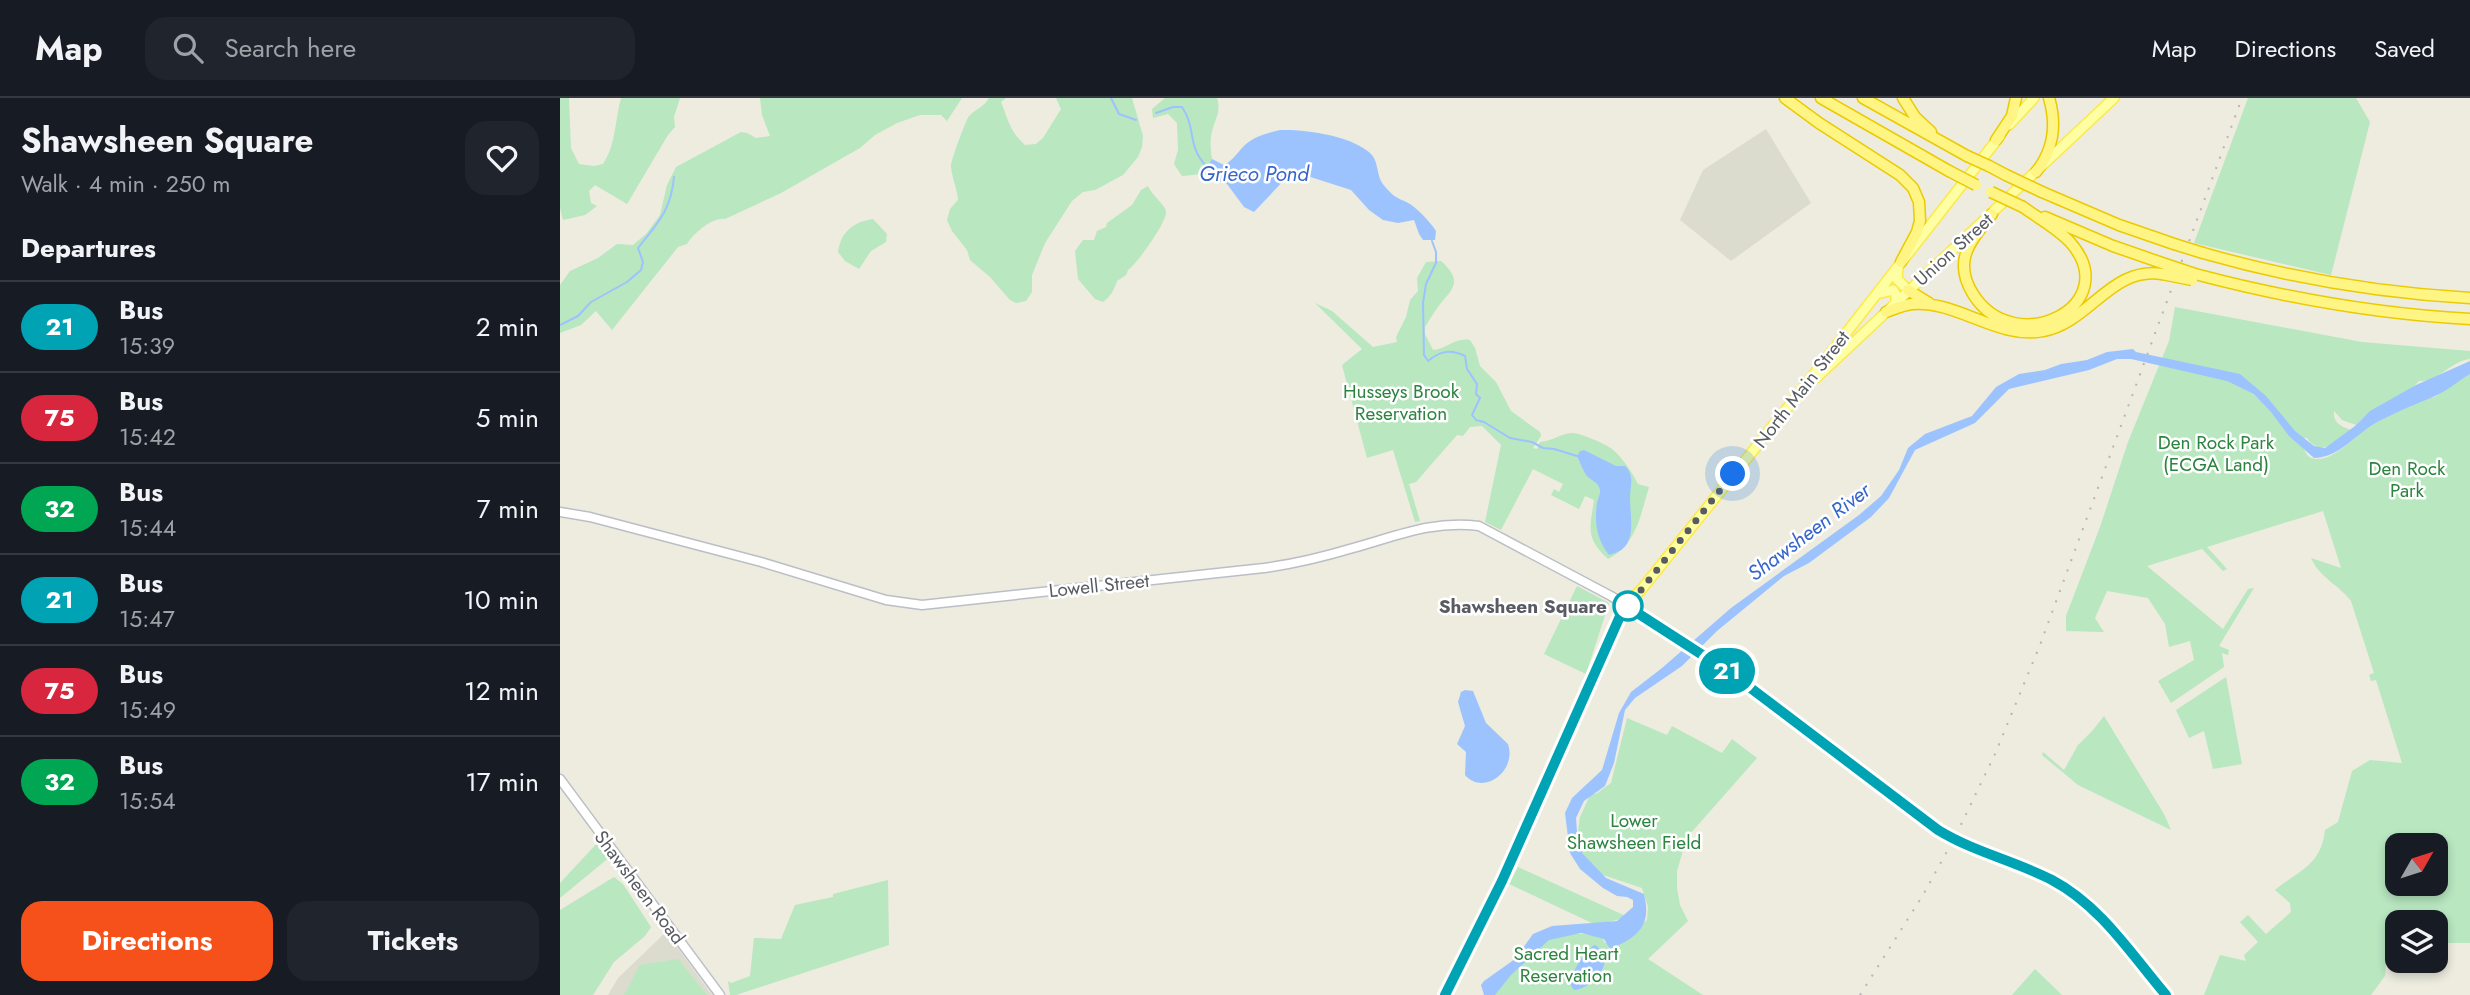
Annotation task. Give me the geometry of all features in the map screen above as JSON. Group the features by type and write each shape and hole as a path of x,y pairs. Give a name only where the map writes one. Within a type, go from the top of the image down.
{"highway":[{"path":"1786,98 1819,123 1900,175 1913,188 1919,202 1920,221 1901,262"},
{"path":"1821,98 1976,185 2163,269 2224,288 2252,289 2335,306 2470,319"},
{"path":"1863,98 1967,156 2042,192 2119,225 2174,244 2246,265 2333,284 2470,298"},
{"path":"1903,98 1915,117 1948,145"},
{"path":"1996,140 2012,116 2016,98"},
{"path":"2036,172 2046,157 2052,139 2053,118 2049,98"},
{"path":"1992,214 1966,249 1964,265 1968,284 1982,306 2000,318 2022,325 2045,323 2065,314 2076,303 2083,289 2084,271 2078,253 2070,242 2022,207"},
{"path":"1909,290 1933,305 2011,330 2041,332 2069,321 2122,280 2163,269"},
{"path":"1886,312 1906,305 1933,305"}],"main road":[{"name":"North Main Street","path":"1445,995 1502,881 1625,605 1641,590 1793,401 1996,140 2034,98"},
{"name":"Union Street","path":"1793,401 2114,98"},
{"path":"1901,262 1896,278 1909,290"},
{"path":"1874,296 1891,290 1896,295 1896,302"},
{"name":"Lowell Street","path":"560,512 590,517 761,562 886,600 922,605 1286,565 1427,527 1456,523 1479,526 1625,605 1685,642 1938,830 1970,847 2051,880 2078,897 2105,921 2166,995"},
{"name":"Shawsheen Road","path":"560,779 720,995"}],"shaded area":[{"path":"1766,129 1811,203 1731,261 1680,220 1703,170"},
{"path":"666,932 712,995 608,995 618,978"}],"green space":[{"path":"560,98 569,98 571,148 579,164 594,166 603,164 607,157 621,98 680,98 674,117 675,127 627,204 595,185 589,191 591,203 597,206 585,215 563,220 560,208"},
{"path":"760,98 962,98 947,121 941,115 920,115 897,123 875,135 860,148 781,193 704,227 687,244 678,247 612,330 596,311 581,325 560,333 560,285 570,271 598,258 617,244 633,245 646,234 660,215 667,185 676,167 741,132 756,138 770,136 762,115"},
{"path":"989,98 1006,98 1001,102 1008,120 1025,145 1036,144 1043,138 1061,109 1056,98 1132,98 1143,136 1138,157 1123,175 1095,190 1083,192 1072,201 1045,243 1032,275 1032,292 1026,301 1016,303 970,260 967,250 947,220 950,209 958,200 951,167 955,150 969,116"},
{"path":"1165,98 1217,98 1218,113 1211,139 1212,159 1202,174 1182,176 1174,164 1178,150 1177,123 1168,114 1153,118 1152,109"},
{"path":"2248,98 2356,98 2370,122 2331,275 2194,243"},
{"path":"1148,186 1165,209 1162,225 1126,275 1117,281 1108,297 1103,302 1095,299 1078,279 1075,251 1083,240 1094,240 1097,231 1106,227 1107,223 1132,205 1141,190"},
{"path":"873,219 887,234 886,242 871,251 859,269 845,261 838,252 849,229"},
{"name":"Husseys Brook Reservation","path":"1441,261 1453,275 1454,283 1425,327 1425,334 1433,350 1460,340 1470,340 1480,366 1496,382 1511,411 1540,432 1541,436 1533,448 1537,449 1540,442 1567,434 1585,436 1612,449 1638,484 1649,487 1640,519 1631,537 1618,553 1608,559 1592,538 1594,500 1585,496 1579,509 1551,495 1554,489 1559,492 1563,484 1533,469 1501,530 1485,522 1501,445 1482,426 1470,427 1463,436 1457,435 1416,482 1409,484 1420,521 1415,522 1393,450 1367,458 1342,365 1362,349 1315,303 1332,311 1373,347 1397,342 1396,337 1406,317 1410,300 1418,291 1417,278 1426,262"},
{"name":"Den Rock Park (ECGA Land)","path":"2175,307 2362,342 2470,351 2470,359 2457,363 2432,378 2419,381 2356,425 2342,420 2334,411 2337,422 2351,430 2335,443 2317,447 2307,438 2301,438 2309,457 2316,459 2331,456 2371,425 2425,399 2435,397 2470,373 2470,943 2448,943 2448,910 2385,910 2385,976 2371,995 2204,995 2220,955 2246,961 2244,955 2258,942 2240,922 2248,915 2266,934 2291,912 2290,903 2275,890 2314,860 2323,842 2325,830 2338,822 2352,771 2370,760 2402,763 2376,680 2371,681 2369,675 2374,673 2351,601 2319,571 2311,558 2341,568 2323,511 2207,547 2227,569 2223,571 2202,549 2147,566 2223,629 2248,589 2254,588 2219,646 2229,650 2228,655 2222,653 2224,667 2171,703 2158,681 2194,660 2190,641 2169,647 2165,624 2148,598 2107,591 2095,618 2104,632 2066,631 2066,616 2100,527 2128,442 2169,341"},
{"path":"1577,586 1609,603 1586,674 1544,654"},
{"path":"2226,677 2242,764 2213,769 2204,731 2189,738 2176,710"},
{"path":"2104,716 2171,830 2078,785 2042,755 2043,752 2064,770 2078,745"},
{"name":"Lower Shawsheen Field","path":"1627,718 1667,735 1672,726 1722,753 1732,739 1757,758 1690,834 1677,871 1680,905 1688,921 1648,959 1703,995 1490,995 1497,992 1500,985 1546,938 1572,933 1600,936 1604,942 1615,947 1647,920 1648,907 1642,888 1600,874 1576,846 1580,817 1591,793 1596,794 1611,783"},
{"path":"599,841 611,856 560,898 560,883"},
{"path":"1518,867 1628,917 1596,925 1509,884"},
{"path":"614,877 623,884 651,927 645,936 614,962 593,995 560,995 560,910"},
{"path":"888,880 889,945 730,995 728,981 731,983 750,976 754,938 781,939 795,905 833,897 833,894"},
{"path":"678,959 707,995 624,995 640,965"},
{"path":"2035,969 2062,995 2012,995"}],"water":[{"name":"Grieco Pond","path":"1280,130 1329,135 1364,148 1374,158 1383,184 1394,196 1410,204 1424,217 1436,231 1435,240 1423,240 1414,220 1398,223 1383,220 1369,210 1351,190 1298,173 1288,176 1254,212 1244,207 1227,184 1202,174 1212,159 1224,165 1250,141"},
{"path":"2133,349 2136,352 2240,374 2266,396 2295,431 2314,446 2325,448 2370,411 2416,385 2470,361 2470,374 2438,395 2379,421 2332,454 2314,458 2289,436 2254,394 2227,381 2131,359 2117,359 2089,370 2009,389 1975,423 1915,450 1889,498 1871,517 1809,563 1784,576 1717,631 1682,666 1635,698 1625,710 1614,763 1605,786 1584,801 1576,818 1578,846 1583,854 1606,878 1644,894 1644,922 1635,935 1610,949 1604,939 1581,933 1549,940 1511,975 1495,995 1484,995 1481,985 1484,981 1515,959 1533,934 1552,926 1617,921 1633,907 1633,900 1617,896 1603,888 1580,869 1570,853 1565,813 1572,798 1602,770 1619,713 1631,692 1731,608 1881,496 1899,470 1908,448 1925,434 1972,416 1996,387 2019,374 2087,360 2107,352"},
{"path":"1584,450 1616,466 1625,466 1631,477 1629,540 1619,552 1609,555 1599,537 1596,524 1600,489 1586,474 1577,456"},
{"path":"1473,691 1486,723 1508,744 1508,764 1497,778 1489,782 1472,781 1465,775 1466,752 1457,744 1465,726 1458,702 1461,692"},
{"path":"1594,945 1604,956 1603,967 1591,983 1574,990 1569,983 1571,978 1582,958"}],"waterway":[{"path":"1111,98 1119,114 1136,120"},
{"path":"1156,113 1182,107 1187,115 1196,151 1207,167"},
{"path":"560,325 578,316 591,302 627,282 641,270 643,262 638,248 667,207 674,177"},
{"path":"1432,241 1436,263 1426,284 1423,303 1424,355 1428,361 1445,352 1465,356 1467,369 1477,384 1476,394 1480,398 1472,415 1476,420 1510,438 1577,456"}],"railway":[{"path":"1860,995 1923,895 1956,835 1995,754 2040,645 2242,98"}],"bus line":[{"name":"21","path":"1445,995 1488,912 1625,605 1732,674 1938,830 1970,847 2051,880 2078,897 2105,921 2166,995"}],"place":[{"name":"Shawsheen Square","path":"1628,606"}],"route":[{"path":"1628,606 1625,605 1641,590 1733,474"}],"park label":[{"name":"Den Rock Park","path":"2407,479"},
{"name":"Sacred Heart Reservation","path":"1566,964"}],"water label":[{"name":"Shawsheen River","path":"1809,532"}]}
